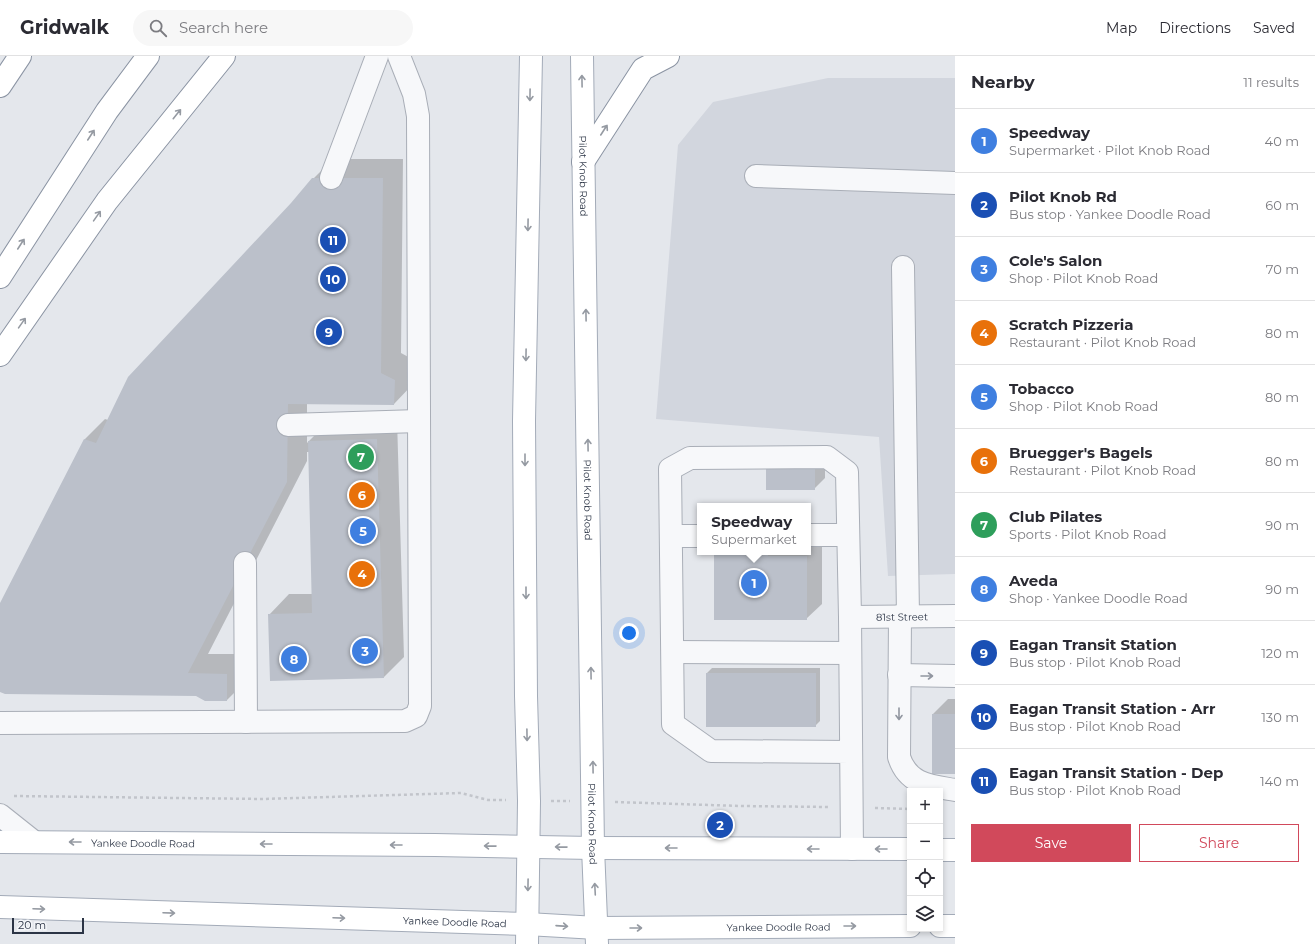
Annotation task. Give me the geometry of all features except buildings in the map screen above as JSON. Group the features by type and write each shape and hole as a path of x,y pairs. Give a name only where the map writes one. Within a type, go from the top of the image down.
{"main road":[{"path":"0,86 20,56"},
{"path":"0,277 106,111 148,56"},
{"path":"0,354 107,201 224,56"},
{"path":"527,934 529,801 526,688 524,421 531,56"},
{"name":"Pilot Knob Road","path":"582,56 593,848 597,936"},
{"path":"583,162 643,69 668,56"},
{"name":"Yankee Doodle Road","path":"0,842 427,845 593,848 907,849"},
{"path":"943,850 955,850"},
{"name":"Yankee Doodle Road","path":"0,907 527,934 597,936 907,926"},
{"path":"943,926 955,926"}],"lane":[{"path":"331,178 377,56"},
{"path":"0,723 404,721 416,716 420,706 418,116 414,94 399,56"},
{"path":"756,176 955,183"},
{"path":"903,267 904,616 900,675 900,757 902,765 909,774 922,783 955,790"},
{"path":"288,424 419,421"},
{"path":"850,752 711,751 674,724 670,469 690,458 827,457 847,472 852,849"},
{"path":"811,535 848,535"},
{"path":"671,536 697,536"},
{"path":"245,563 246,722"},
{"name":"81st Street","path":"850,617 955,616"},
{"path":"673,652 850,653"},
{"path":"900,675 955,676"},
{"path":"0,815 34,842"}],"path":[{"path":"12,796 262,799 461,793 488,800 593,800 741,806 907,809"}],"shaded area":[{"path":"828,78 955,78 955,574 888,576 879,437 656,419 678,145 713,102"}],"place":[{"name":"Eagan Transit Station - Dep","path":"333,240"},
{"name":"Eagan Transit Station - Arr","path":"333,279"},
{"name":"Eagan Transit Station","path":"329,332"},
{"name":"Club Pilates","path":"361,457"},
{"name":"Bruegger's Bagels","path":"362,495"},
{"name":"Tobacco","path":"363,531"},
{"name":"Scratch Pizzeria","path":"362,574"},
{"name":"Speedway","path":"754,583"},
{"name":"Cole's Salon","path":"365,651"},
{"name":"Aveda","path":"294,659"},
{"name":"Pilot Knob Rd","path":"720,825"}]}
